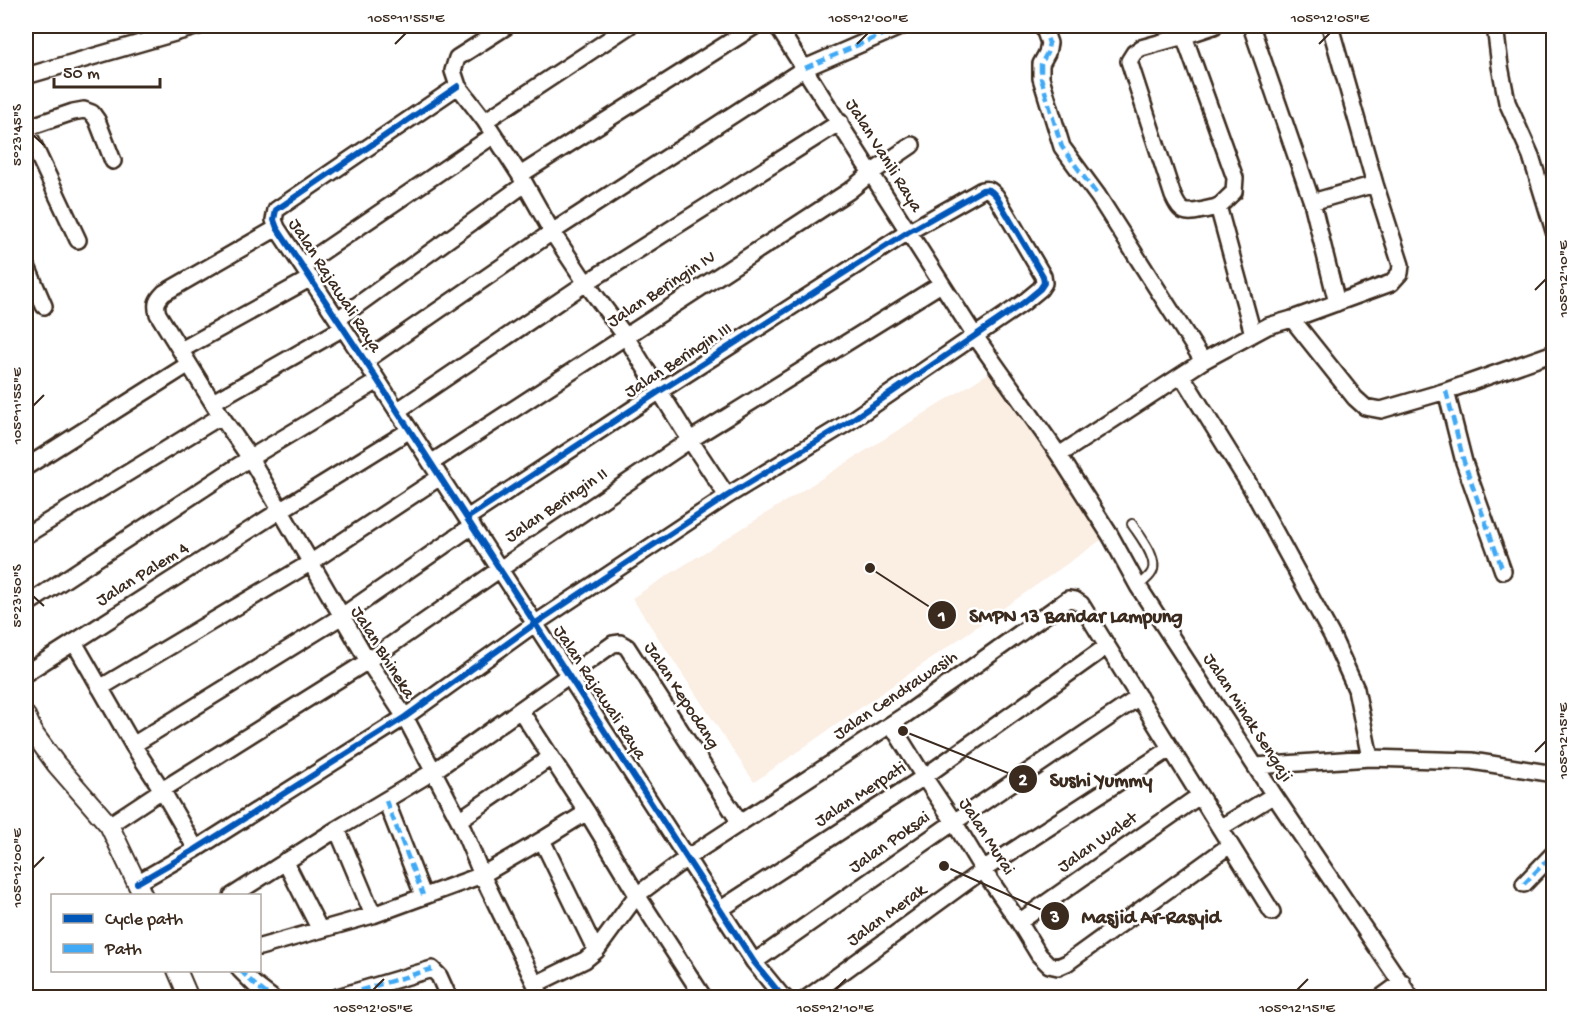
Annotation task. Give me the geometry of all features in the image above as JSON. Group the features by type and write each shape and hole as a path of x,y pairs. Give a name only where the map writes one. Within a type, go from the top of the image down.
{"street":[{"path":"26,76 199,26"},
{"path":"507,26 457,58 453,71 458,86 485,121 552,232 626,337 727,496"},
{"path":"485,121 629,26"},
{"path":"26,535 217,409 340,323 522,179 755,26"},
{"name":"Jalan Vanili Raya","path":"777,26 975,336 1059,455"},
{"path":"365,361 552,232 805,68 902,26"},
{"path":"1043,26 1049,43 1041,64 1041,78 1062,147 1098,196 1203,361"},
{"path":"1184,36 1235,178 1234,192 1218,206 1194,212 1185,212 1178,208 1129,61 1141,48 1214,26"},
{"path":"1251,26 1312,202 1337,303"},
{"path":"1059,455 1203,361 1253,334 1268,326 1391,283 1400,273 1401,265 1375,184 1330,26"},
{"path":"1495,26 1507,102 1531,156 1554,231"},
{"path":"276,224 276,210 458,86"},
{"path":"78,240 26,128 73,112 84,110 92,113 113,161"},
{"path":"398,411 586,283 840,122"},
{"path":"181,350 307,272 494,135"},
{"name":"Jalan Beringin IV","path":"431,464 849,191 912,145"},
{"path":"1312,202 1375,184"},
{"name":"Jalan Beringin III","path":"133,745 342,616 469,522 660,391 908,232 986,189 996,196 1043,276 1044,283 1023,303 975,336"},
{"path":"1218,206 1253,334"},
{"name":"Jalan Rajawali Raya","path":"276,224 754,962 785,998"},
{"name":"Jalan Bhineka","path":"276,224 164,293 158,298 155,306 217,409 250,458 368,661 405,717 459,820 482,875 539,991"},
{"path":"26,264 44,306"},
{"name":"Jalan Beringin II","path":"109,825 368,661 690,440 941,284"},
{"path":"1292,319 1355,398 1365,407 1381,410 1446,391 1554,352"},
{"path":"26,716 34,734 56,764 109,825 140,889 196,849 405,717 535,623 727,496 847,423 975,336"},
{"path":"26,467 189,364"},
{"path":"1182,376 1249,484 1332,636 1356,689 1370,758"},
{"path":"26,606 250,458 378,381"},
{"path":"1446,391 1464,462 1503,571"},
{"name":"Jalan Palem 4","path":"26,673 410,430"},
{"name":"Jalan Minak Sengaji","path":"1059,455 1110,535 1138,586 1274,795 1411,998"},
{"path":"100,688 310,563 440,477"},
{"name":"Jalan Cendrawasih","path":"539,991 596,951 637,895 688,857 891,724 1068,599 1081,604 1272,912"},
{"path":"74,642 196,849"},
{"name":"Jalan Kepodang","path":"235,894 434,771 613,644 620,643 627,647 740,823"},
{"name":"Jalan Merpati","path":"720,909 924,777 1107,646"},
{"name":"Jalan Poksai","path":"754,962 1138,697"},
{"path":"520,710 704,998"},
{"name":"Jalan Murai","path":"891,724 983,870 1039,955 1049,965 1058,967 1067,963 1230,845"},
{"name":"Jalan Merak","path":"807,998 983,870 1170,748"},
{"path":"459,820 550,757"},
{"path":"1256,766 1370,758 1472,761 1554,774"},
{"path":"1220,828 1274,795"},
{"name":"Jalan Walet","path":"1019,922 1199,796"},
{"path":"386,801 423,895"},
{"path":"261,947 373,915 482,875 587,812"},
{"path":"337,829 373,915"},
{"path":"543,840 596,951"},
{"path":"1524,884 1554,853"},
{"path":"285,861 320,930"},
{"path":"334,998 432,969 440,976 449,998"},
{"path":"178,972 189,998"},
{"path":"242,972 272,998"},
{"path":"1380,998 1402,982"}],"lane":[{"path":"1132,524 1154,559 1151,574 1138,586"}],"shaded area":[{"path":"995,369 1104,538 754,782 632,598"}],"marked path":[{"path":"805,68 902,26"},
{"path":"1043,26 1049,43 1041,64 1041,78 1059,138 1062,147 1098,196"},
{"path":"1446,391 1464,462 1503,571"},
{"path":"386,801 423,895"},
{"path":"1524,884 1554,853"},
{"path":"334,998 432,969"},
{"path":"242,972 272,998"}],"cycle path":[{"path":"458,86 276,210 274,220 277,228 754,962 785,998"},
{"path":"137,883 196,849 405,717 533,625 727,496 847,423 1023,303 1040,289 1044,283 1043,276 996,196 991,191 982,190 908,232 467,518"}],"place":[{"name":"SMPN 13 Bandar Lampung","path":"870,568"},
{"name":"Sushi Yummy","path":"903,731"},
{"name":"Masjid Ar-Rasyid","path":"944,866"}]}
